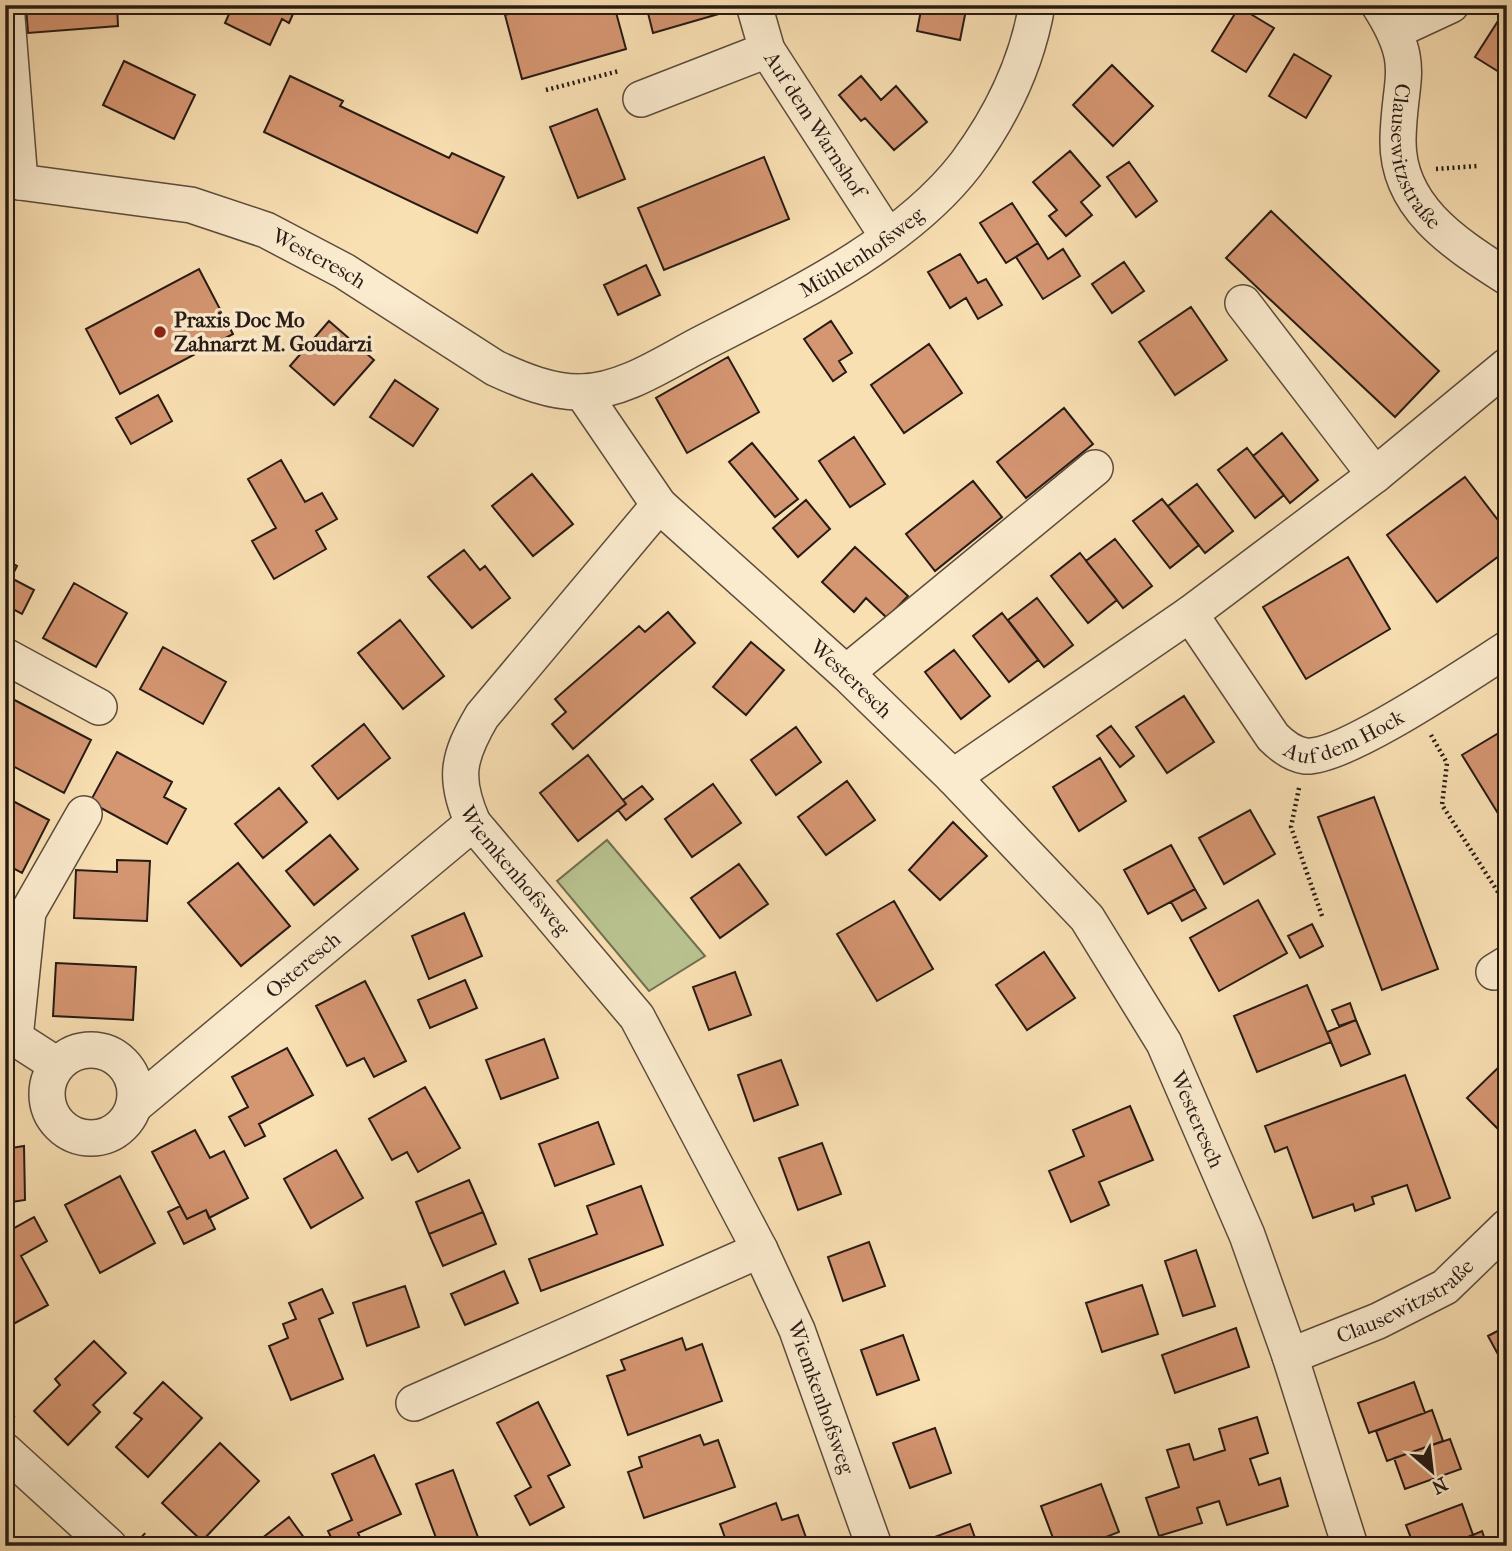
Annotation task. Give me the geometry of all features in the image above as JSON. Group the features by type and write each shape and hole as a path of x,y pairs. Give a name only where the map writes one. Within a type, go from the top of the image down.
{"street":[{"path":"6,5 13,181"},
{"name":"Auf dem Warnshof","path":"754,5 767,50 888,237"},
{"name":"Mühlenhofsweg","path":"582,392 613,386 640,376 774,307 888,237 930,203 965,166 995,122 1019,71 1037,5"},
{"path":"1387,18 1451,5"},
{"name":"Clausewitzstraße","path":"1387,18 1405,74 1399,155 1412,194 1441,231 1507,277"},
{"path":"641,99 767,50"},
{"name":"Westeresch","path":"13,181 191,205 266,230 344,271 495,368 542,386 582,392 659,505 846,673 953,777 1087,918 1131,985 1164,1043 1247,1235 1290,1356 1350,1546"},
{"path":"1243,303 1375,475"},
{"path":"953,777 1191,614 1375,475 1507,366"},
{"path":"846,673 1095,468"},
{"name":"Wiemkenhofsweg","path":"659,505 482,716 467,741 459,767 461,796 473,823 638,1017 760,1250 797,1330 874,1546"},
{"name":"Auf dem Hock","path":"1191,614 1273,737 1286,750 1306,756 1329,752 1416,708 1507,649"},
{"path":"5,656 99,707"},
{"path":"84,814 28,912 15,1038 57,1065 68,1055 83,1050 112,1054 124,1064 132,1076 136,1091 134,1107"},
{"name":"Osteresch","path":"57,1065 49,1079 48,1100 55,1119 78,1136 106,1136 118,1129 134,1107 473,823"},
{"name":"Clausewitzstraße","path":"1290,1356 1378,1321 1445,1287 1507,1227"},
{"path":"414,1403 760,1250"},
{"path":"5,1451 108,1546"}],"path":[{"path":"546,90 628,68 641,99"},
{"path":"1416,708 1447,763 1442,805 1507,906"},
{"path":"1306,756 1291,827 1322,916"}],"green space":[{"path":"607,840 705,956 649,991 557,881"}],"building":[{"path":"26,5 117,5 118,26 28,33"},
{"path":"233,5 297,5 289,23 282,19 270,45 225,23"},
{"path":"539,5 614,5 626,49 522,79 505,15"},
{"path":"646,5 720,5 722,13 653,33"},
{"path":"922,5 967,5 960,40 917,31"},
{"path":"1239,7 1274,28 1246,72 1212,51"},
{"path":"1507,7 1507,77 1475,57"},
{"path":"1294,54 1331,76 1306,118 1269,96"},
{"path":"124,61 195,95 174,139 103,105"},
{"path":"1112,65 1153,106 1113,146 1073,105"},
{"path":"290,76 343,101 340,106 449,158 452,153 504,177 477,233 264,132"},
{"path":"861,76 881,100 896,86 927,122 894,150 865,118 861,121 839,95"},
{"path":"597,109 625,179 578,198 550,127"},
{"path":"1070,151 1100,186 1081,202 1092,215 1066,236 1049,216 1057,210 1033,182"},
{"path":"764,157 789,219 664,270 638,208"},
{"path":"1129,162 1157,201 1136,217 1107,177"},
{"path":"1012,203 1038,243 1006,263 980,223"},
{"path":"1271,211 1439,371 1395,417 1226,258"},
{"path":"1038,243 1048,259 1063,249 1080,276 1043,299 1016,257"},
{"path":"960,254 978,283 986,279 1002,305 978,319 966,298 950,308 928,272"},
{"path":"1124,262 1144,291 1112,313 1092,284"},
{"path":"646,265 660,295 618,315 604,285"},
{"name":"Praxis Doc Mo Zahnarzt M. Goudarzi","path":"199,269 233,334 120,394 86,329"},
{"path":"1191,307 1227,360 1175,395 1139,342"},
{"path":"329,321 374,360 334,405 290,366"},
{"path":"831,321 852,353 839,361 846,372 833,381 804,339"},
{"path":"929,344 962,393 904,433 871,385"},
{"path":"728,357 759,412 687,453 656,398"},
{"path":"395,380 438,409 413,446 370,417"},
{"path":"158,395 172,421 131,444 116,418"},
{"path":"1064,408 1093,444 1026,498 997,462"},
{"path":"1282,433 1318,480 1290,503 1253,456"},
{"path":"854,437 885,484 850,507 819,461"},
{"path":"752,443 798,499 775,517 729,462"},
{"path":"1247,448 1284,495 1255,518 1218,470"},
{"path":"281,460 305,502 322,493 337,519 316,531 326,549 274,579 252,541 276,528 248,479"},
{"path":"532,474 573,524 533,556 492,506"},
{"path":"1465,477 1507,532 1507,550 1437,602 1387,535"},
{"path":"973,481 1002,517 935,571 906,534"},
{"path":"1197,484 1233,531 1205,553 1168,506"},
{"path":"1162,499 1199,545 1170,568 1133,521"},
{"path":"806,500 830,529 798,557 773,528"},
{"path":"1115,539 1152,586 1123,608 1086,561"},
{"path":"855,547 908,596 887,618 866,598 854,612 822,582"},
{"path":"464,550 480,570 485,566 510,598 472,628 428,577"},
{"path":"1080,553 1117,600 1088,623 1051,576"},
{"path":"1348,557 1390,629 1306,679 1263,607"},
{"path":"5,560 17,566 11,578 34,590 22,614 5,605"},
{"path":"74,583 127,613 96,667 43,638"},
{"path":"1037,598 1073,645 1044,667 1008,620"},
{"path":"668,612 695,643 573,749 552,724 566,712 555,699 639,626 645,632"},
{"path":"1002,613 1038,660 1009,682 973,636"},
{"path":"400,620 444,676 403,709 358,653"},
{"path":"751,642 784,670 746,715 713,687"},
{"path":"163,647 226,682 203,724 140,689"},
{"path":"954,650 990,696 961,719 925,672"},
{"path":"5,695 91,740 64,793 5,762"},
{"path":"1184,696 1214,742 1167,773 1136,727"},
{"path":"364,724 390,758 338,799 312,766"},
{"path":"1111,726 1134,756 1120,767 1097,736"},
{"path":"796,727 821,762 776,795 751,760"},
{"path":"1507,728 1507,828 1462,755"},
{"path":"117,752 172,782 164,797 186,809 167,844 90,802"},
{"path":"588,755 626,804 578,841 540,793"},
{"path":"1100,758 1126,801 1079,831 1053,787"},
{"path":"847,781 875,820 826,855 798,817"},
{"path":"713,784 741,823 692,857 665,819"},
{"path":"642,786 653,799 626,820 618,810 626,804 623,800"},
{"path":"279,788 307,822 263,858 235,824"},
{"path":"1374,797 1438,969 1382,990 1318,817"},
{"path":"9,799 49,820 22,873 5,864 5,807"},
{"path":"1250,810 1275,854 1224,884 1199,838"},
{"path":"953,822 987,856 940,900 909,870"},
{"path":"330,835 358,869 314,905 286,871"},
{"path":"1171,845 1195,889 1148,914 1124,870"},
{"path":"117,860 150,861 147,921 74,918 76,870 117,872"},
{"path":"238,863 290,926 241,966 188,903"},
{"path":"739,864 768,904 720,938 691,898"},
{"path":"1195,889 1206,908 1182,921 1171,902"},
{"path":"1258,900 1287,953 1219,991 1190,938"},
{"path":"894,901 933,969 877,1001 837,934"},
{"path":"464,913 482,956 429,979 412,936"},
{"path":"1312,924 1323,946 1300,958 1288,936"},
{"path":"1044,952 1075,998 1027,1030 996,985"},
{"path":"56,963 136,967 133,1020 53,1016"},
{"path":"735,972 751,1015 709,1030 693,987"},
{"path":"465,980 477,1008 430,1028 418,1000"},
{"path":"365,981 406,1061 374,1077 364,1058 347,1066 316,1006"},
{"path":"1307,985 1331,1042 1257,1072 1234,1016"},
{"path":"1350,1003 1356,1020 1339,1026 1332,1010"},
{"path":"1356,1020 1370,1054 1341,1066 1327,1032"},
{"path":"544,1039 558,1078 501,1099 486,1060"},
{"path":"287,1048 313,1095 259,1124 265,1136 245,1146 229,1117 248,1107 232,1077"},
{"path":"1507,1059 1507,1138 1467,1098"},
{"path":"781,1060 798,1105 754,1121 738,1075"},
{"path":"1405,1075 1450,1198 1416,1211 1407,1185 1372,1197 1374,1204 1355,1211 1353,1204 1313,1218 1287,1147 1275,1152 1265,1126"},
{"path":"425,1087 460,1148 418,1172 407,1152 392,1160 369,1119"},
{"path":"1130,1106 1153,1160 1099,1182 1109,1205 1071,1222 1049,1171 1084,1156 1073,1130"},
{"path":"598,1122 614,1164 555,1186 539,1144"},
{"path":"195,1130 210,1158 224,1151 248,1198 209,1218 206,1210 187,1219 152,1152"},
{"path":"822,1143 841,1194 798,1210 779,1158"},
{"path":"24,1146 25,1200 5,1203 5,1149"},
{"path":"336,1150 363,1198 311,1228 284,1179"},
{"path":"120,1176 155,1243 100,1273 65,1205"},
{"path":"469,1180 483,1212 429,1234 416,1202"},
{"path":"641,1186 663,1245 541,1291 529,1259 597,1234 587,1206"},
{"path":"180,1206 187,1219 206,1210 215,1229 184,1244 168,1212"},
{"path":"483,1212 496,1244 443,1266 429,1234"},
{"path":"34,1217 47,1241 21,1256 48,1305 6,1328 5,1233"},
{"path":"869,1242 885,1286 843,1301 828,1257"},
{"path":"1196,1250 1215,1306 1183,1316 1165,1261"},
{"path":"504,1271 518,1303 465,1325 451,1294"},
{"path":"1142,1285 1158,1334 1102,1352 1086,1303"},
{"path":"405,1286 419,1327 367,1346 353,1303"},
{"path":"322,1289 333,1313 319,1319 343,1379 291,1400 269,1346 288,1338 283,1324 296,1319 289,1303"},
{"path":"1507,1326 1507,1371 1488,1336"},
{"path":"1236,1328 1249,1367 1175,1393 1162,1355"},
{"path":"903,1335 919,1380 877,1395 861,1350"},
{"path":"682,1338 686,1350 702,1344 722,1401 628,1435 607,1376 625,1370 621,1360"},
{"path":"94,1341 126,1373 93,1405 100,1412 68,1445 34,1411 60,1385 55,1379"},
{"path":"163,1382 202,1418 148,1477 116,1447 142,1419 134,1413"},
{"path":"1414,1382 1425,1413 1369,1433 1358,1403"},
{"path":"538,1402 570,1465 548,1476 564,1507 530,1525 515,1496 531,1487 497,1423"},
{"path":"1432,1410 1443,1441 1387,1461 1376,1431"},
{"path":"1257,1417 1268,1453 1250,1459 1259,1485 1280,1478 1288,1506 1227,1525 1219,1501 1197,1508 1202,1523 1159,1536 1146,1498 1179,1487 1167,1450 1189,1444 1194,1460 1225,1450 1219,1429"},
{"path":"935,1428 951,1473 910,1488 893,1443"},
{"path":"700,1435 704,1445 718,1440 735,1487 644,1518 628,1472 642,1467 639,1457"},
{"path":"1450,1439 1461,1469 1405,1489 1394,1458"},
{"path":"220,1443 259,1481 202,1541 162,1503"},
{"path":"374,1455 401,1514 358,1533 364,1546 335,1546 328,1531 352,1520 332,1474"},
{"path":"453,1470 479,1540 463,1546 418,1546 436,1538 416,1484"},
{"path":"1101,1484 1119,1532 1083,1546 1056,1546 1041,1506"},
{"path":"776,1503 782,1520 798,1515 809,1546 728,1546 720,1524"},
{"path":"1462,1504 1473,1535 1443,1546 1414,1546 1406,1525"},
{"path":"289,1517 310,1546 252,1546"},
{"path":"970,1524 978,1546 931,1546 929,1539"},
{"path":"1482,1531 1487,1546 1443,1546 1473,1535"}],"place":[{"name":"Praxis Doc Mo Zahnarzt M. Goudarzi","path":"160,332"}]}
